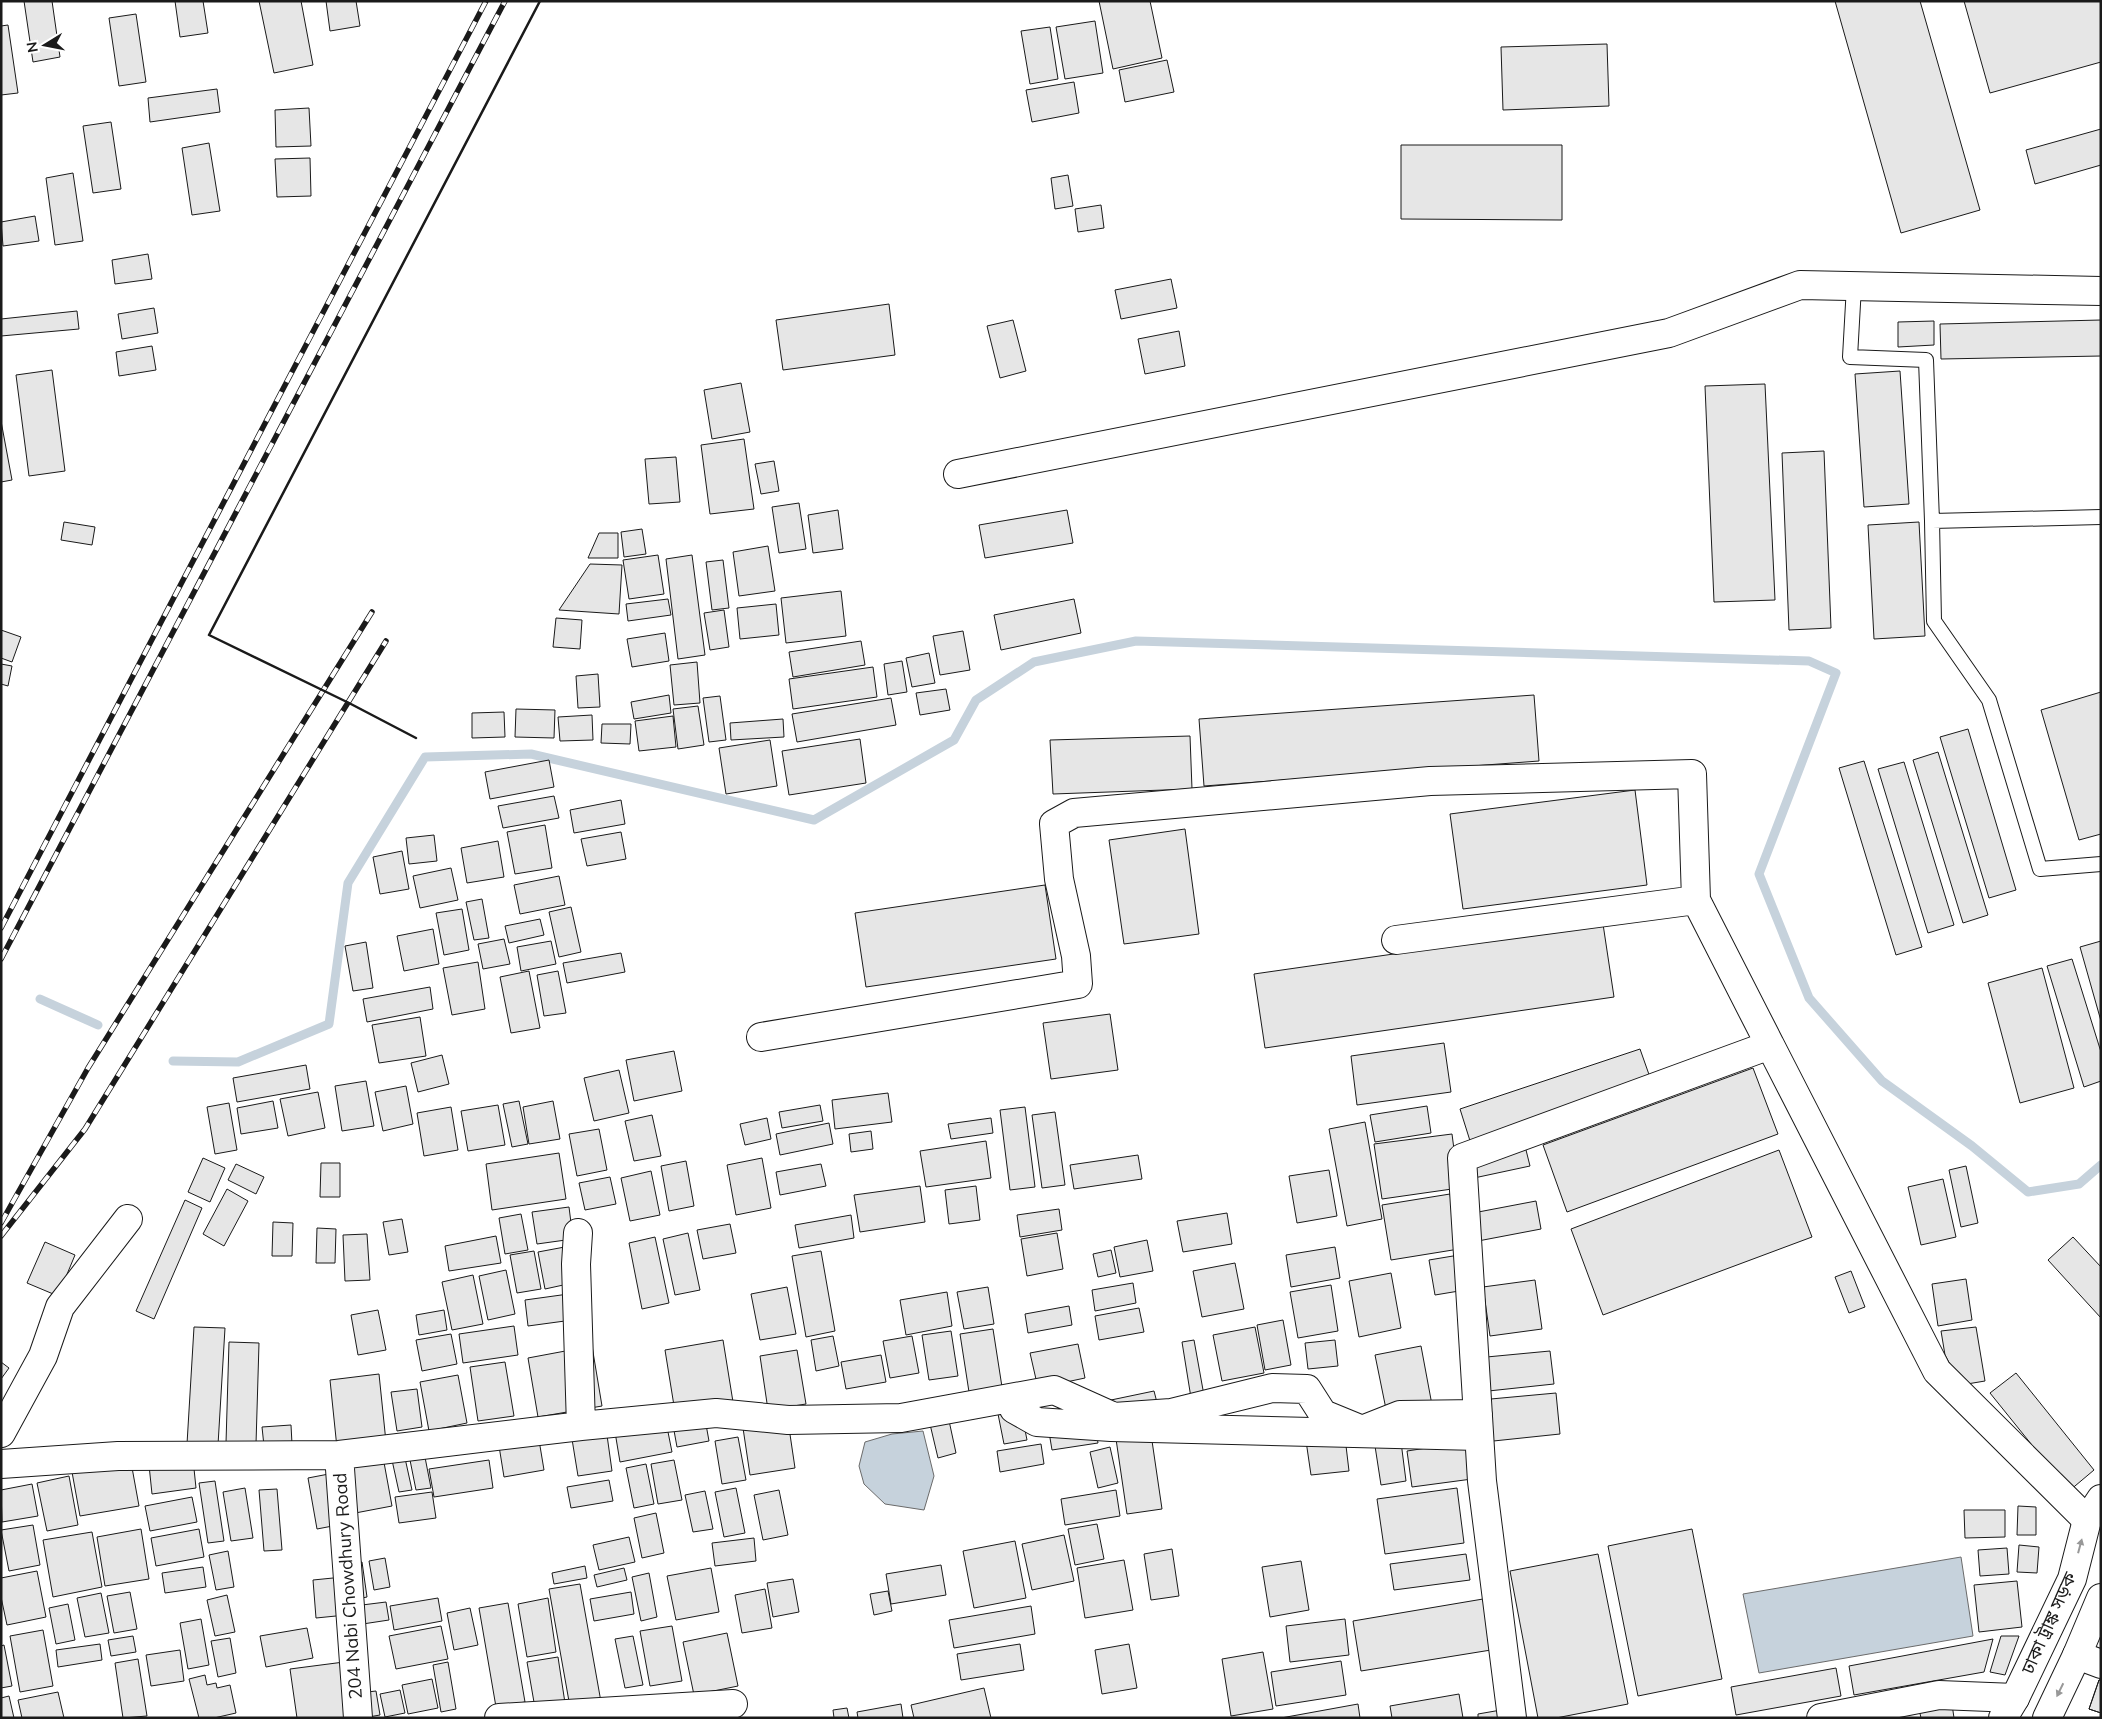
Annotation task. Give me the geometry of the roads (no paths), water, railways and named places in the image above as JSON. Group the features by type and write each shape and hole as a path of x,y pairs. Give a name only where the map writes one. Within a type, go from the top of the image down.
{"street":[{"path":"958,474 1669,333 1800,285 2101,292"},
{"path":"761,1037 1078,984 1076,956 1058,879 1054,824 1074,812 1430,781 1692,774 1696,900 1937,1371 2094,1509"},
{"path":"1396,940 1696,900"},
{"path":"1512,1718 1482,1481 1462,1158 1770,1045"},
{"path":"1,1433 43,1356 60,1307 128,1218"},
{"path":"578,1234 576,1264 581,1426"},
{"path":"1,1464 118,1456 339,1455 581,1426 716,1413 788,1420 901,1418 1054,1390 1114,1417 1171,1413 1272,1388 1307,1389 1323,1414 1362,1430 1400,1415 1478,1425"},
{"path":"1014,1408 1036,1422 1111,1427 1478,1425"},
{"name":"204 Nabi Chowdhury Road","path":"339,1455 358,1718"},
{"name":"ঢাকা ট্রাঙ্ক সড়ক","path":"2009,1708 2072,1579 2094,1509"},
{"path":"2047,1718 2089,1659 2101,1598"},
{"path":"1821,1718 1939,1696 2009,1708"},
{"path":"498,1718 733,1704"}],"lane":[{"path":"1854,286 1850,357 1926,360 1934,621 1989,700 2040,869 2101,864"},
{"path":"1932,521 2101,517"}],"waterway":[{"path":"173,1061 238,1062 329,1024 348,883 425,757 531,754 814,820 954,740 976,700 1034,662 1136,641 1809,661 1836,673 1759,874 1809,998 1882,1081 1972,1146 2028,1192 2079,1184 2101,1165"},
{"path":"40,999 98,1025"}],"railway":[{"path":"1,928 486,1"},
{"path":"1,959 505,1"},
{"path":"1,1223 88,1068 372,612"},
{"path":"1,1236 85,1129 386,641"}]}
